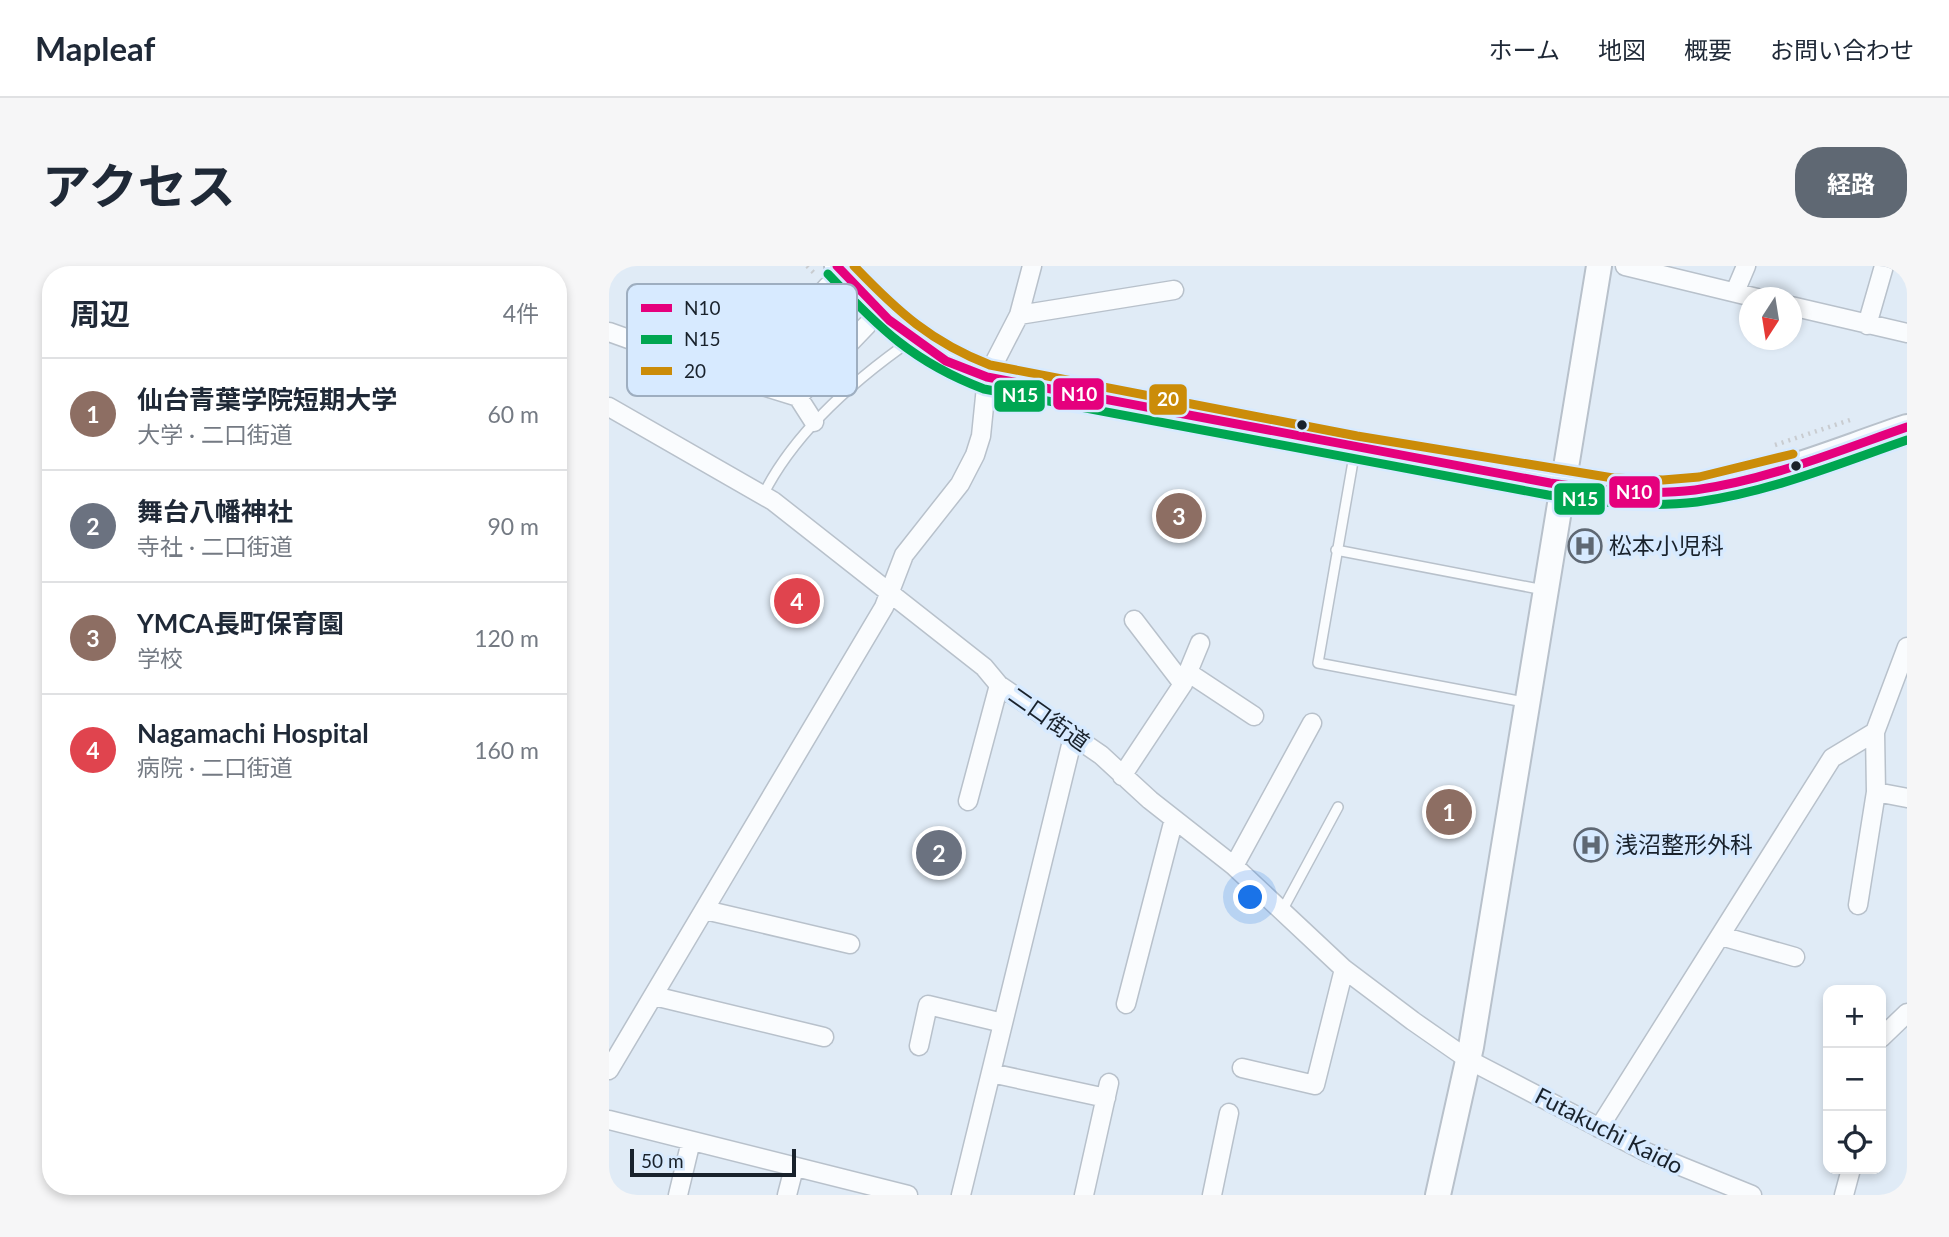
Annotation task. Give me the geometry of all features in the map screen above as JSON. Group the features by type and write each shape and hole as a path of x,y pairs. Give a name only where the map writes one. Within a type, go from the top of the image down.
{"street":[{"path":"609,1070 884,607 904,555 960,484 975,455 981,436 987,377 1019,315 1032,266"},
{"path":"1438,1195 1469,1060 1599,266"},
{"path":"1625,266 1739,293"},
{"path":"1735,292 1746,266"},
{"path":"1867,325 1884,266"},
{"path":"1019,315 1174,290"},
{"path":"857,295 946,361 987,377 1355,448 1565,484 1663,492 1701,489 1796,466 1907,426"},
{"path":"1802,309 1907,333"},
{"path":"857,335 867,325"},
{"path":"609,332 627,338"},
{"path":"795,396 814,422"},
{"name":"二口街道","path":"609,407 763,495 984,667 999,685 1101,755 1122,776 1234,866 1375,995 1469,1060"},
{"path":"1134,621 1186,678 1254,716"},
{"path":"1122,776 1186,678 1200,643"},
{"path":"1858,905 1876,792 1875,732 1901,680 1907,647"},
{"path":"968,801 999,685"},
{"path":"1234,866 1311,723"},
{"path":"1599,1128 1832,758 1875,732"},
{"path":"961,1195 1073,737"},
{"path":"1876,792 1907,798"},
{"path":"1126,1004 1174,819"},
{"path":"705,910 850,944"},
{"path":"1721,936 1795,957"},
{"path":"1242,1068 1315,1085 1344,969"},
{"path":"654,996 824,1037"},
{"path":"919,1046 928,1005 1003,1023"},
{"path":"1886,1033 1907,1013"},
{"name":"Futakuchi Kaido","path":"1469,1060 1658,1157 1752,1195"},
{"path":"991,1073 1107,1091 1084,1195"},
{"path":"1212,1195 1229,1114"},
{"path":"609,1120 908,1195"},
{"path":"678,1195 691,1141"},
{"path":"787,1195 794,1168"},
{"path":"1844,1195 1850,1174"},
{"path":"827,1195 831,1177"}],"lane":[{"path":"857,386 914,338"},
{"path":"763,495 775,471 814,422 845,396"},
{"path":"1355,448 1318,663 1528,703"},
{"path":"1336,550 1546,591"},
{"path":"1283,909 1338,807"}],"path":[{"path":"1762,450 1852,419"}],"transit line":[{"name":"N10","path":"837,266 854,284"},
{"name":"20","path":"854,266 916,324 950,346 990,365 1357,436 1613,478 1663,480 1699,477 1793,454"},
{"name":"N15","path":"828,274 838,284"},
{"name":"N10","path":"857,287 889,320 946,361 987,377 1550,483 1641,492 1695,490 1776,472 1907,427"},
{"name":"N15","path":"857,304 917,355 959,379 984,389 1548,495 1641,504 1697,502 1777,484 1907,440"}],"place":[{"name":"YMCA長町保育園","path":"1179,516"},
{"name":"松本小児科","path":"1585,546"},
{"name":"Nagamachi Hospital","path":"797,601"},
{"name":"仙台青葉学院短期大学","path":"1449,812"},
{"name":"浅沼整形外科","path":"1591,845"},
{"name":"舞台八幡神社","path":"939,853"}]}
